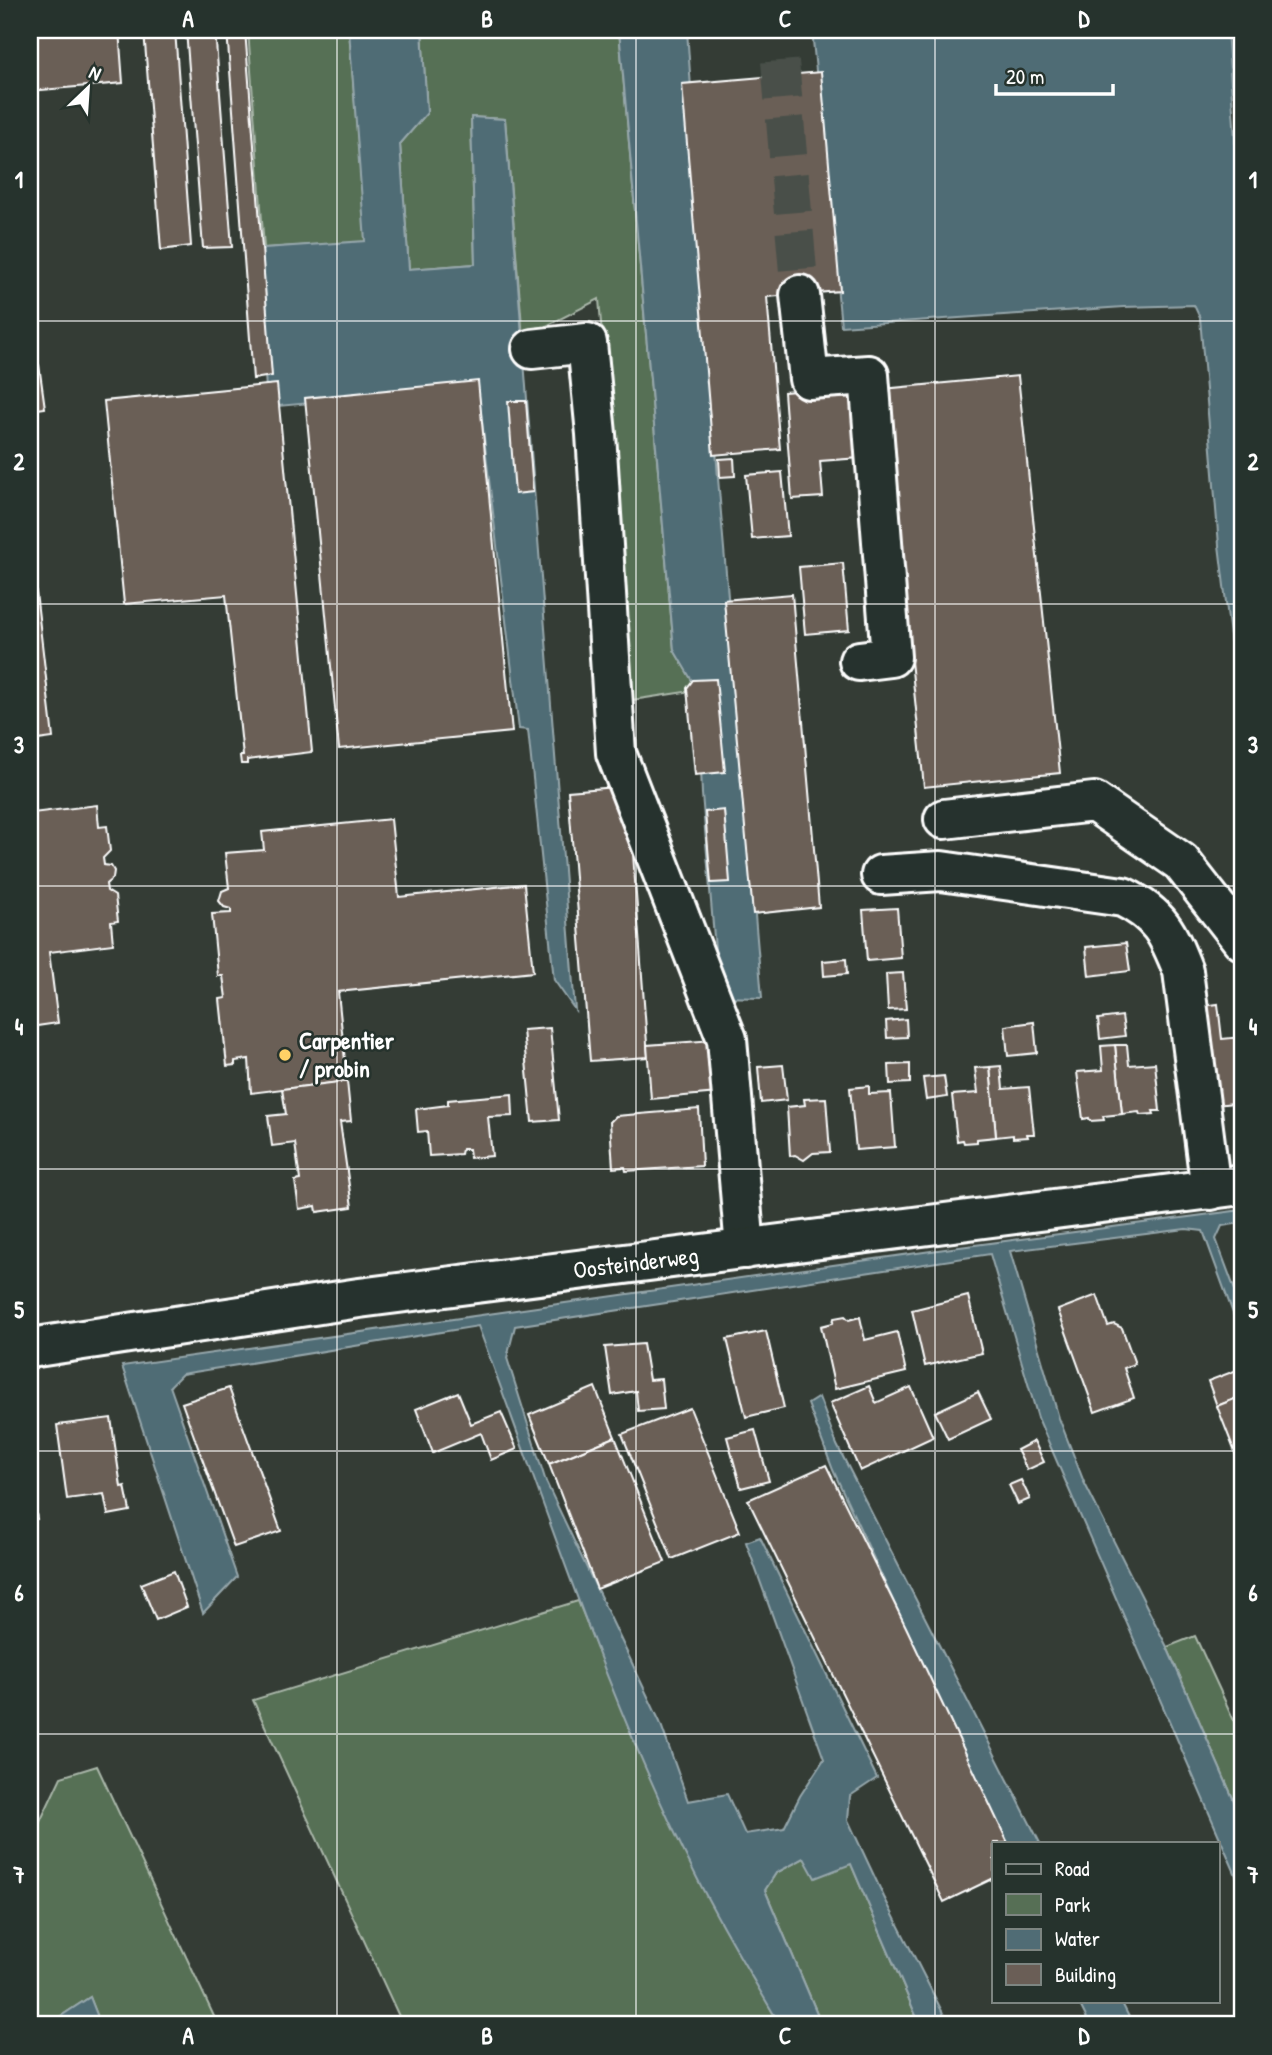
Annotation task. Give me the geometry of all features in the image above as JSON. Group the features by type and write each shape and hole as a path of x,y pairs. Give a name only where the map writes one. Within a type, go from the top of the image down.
{"street":[{"path":"800,295 809,379 869,375 891,657 859,661"},
{"path":"532,349 587,342 596,433 616,753 727,1039 745,1249"},
{"path":"944,819 1094,802 1181,862 1242,940"},
{"path":"881,875 941,871 1123,897 1144,907 1160,924 1174,947 1183,971 1227,1187"},
{"name":"Oosteinderweg","path":"30,1348 359,1298 1227,1187"}],"green space":[{"path":"248,30 349,30 366,242 264,248"},
{"path":"422,30 619,30 674,650 698,690 632,700 599,299 523,338 505,119 471,117 475,264 409,269 400,144 427,113"},
{"path":"578,1601 631,1733 697,1877 780,2025 403,2025 253,1700"},
{"path":"1195,1636 1242,1738 1242,1819 1167,1647"},
{"path":"97,1766 218,2025 101,2025 90,1997 58,2018 57,2025 30,2025 30,1843 61,1777"},
{"path":"804,1858 851,1864 920,2025 822,2025 765,1890 776,1873"}],"water":[{"path":"349,30 422,30 427,113 400,144 409,269 475,264 471,117 505,119 575,1010 554,980 528,730 519,729 478,388 267,407 258,256 264,248 365,241"},
{"path":"619,30 687,30 718,478 762,998 719,997 702,794 698,691 674,650"},
{"path":"812,30 1227,30 1242,232 1242,734 1219,545 1200,318 1194,305 1124,307 841,326"},
{"path":"1242,1210 1242,1223 1222,1226 1216,1239 1242,1309 1242,1338 1203,1231 1186,1229 1010,1251 1059,1418 1084,1482 1167,1647 1242,1819 1242,1889 1038,1418 990,1254 515,1326 507,1358 546,1482 660,1722 688,1801 727,1794 745,1834 784,1828 800,1796 824,1759 746,1542 760,1537 877,1778 850,1796 848,1820 949,2025 920,2025 851,1864 815,1878 804,1858 776,1873 765,1890 822,2025 780,2025 707,1897 635,1743 580,1605 478,1326 182,1374 170,1386 237,1577 203,1613 122,1366 952,1248"},
{"path":"819,1397 837,1445 1039,1842 1005,1842 833,1470 808,1404"},
{"path":"90,1997 101,2025 57,2025 58,2018"},
{"path":"1078,2002 1122,2002 1133,2025 1090,2025"}],"building":[{"path":"30,30 119,30 123,83 30,91"},
{"path":"144,30 175,30 191,246 161,250"},
{"path":"186,30 215,30 232,247 203,248"},
{"path":"227,30 245,30 272,376 253,379"},
{"path":"821,72 840,291 767,297 780,449 713,455 682,84"},
{"path":"39,365 45,408 30,410 30,366"},
{"path":"1018,376 1060,773 924,787 883,389"},
{"path":"478,381 512,732 339,749 305,398"},
{"path":"277,384 312,752 247,760 247,764 241,764 240,756 243,756 226,595 124,604 104,401"},
{"path":"855,386 860,458 820,461 823,497 792,499 784,392"},
{"path":"508,401 526,401 533,492 515,494"},
{"path":"734,458 735,476 720,477 719,459"},
{"path":"782,472 788,536 752,539 746,475"},
{"path":"30,541 53,738 30,741"},
{"path":"843,563 849,630 805,634 799,567"},
{"path":"792,594 819,907 753,914 724,600"},
{"path":"716,679 725,772 695,775 687,688 693,680"},
{"path":"30,785 33,813 97,805 99,827 107,826 110,851 103,858 104,865 111,866 114,871 113,878 106,884 107,891 115,896 118,921 111,922 113,944 49,952 58,1023 30,1027"},
{"path":"628,786 648,1057 590,1061 568,791"},
{"path":"724,810 730,882 711,883 705,812"},
{"path":"391,819 399,897 524,884 533,972 338,992 347,1081 251,1093 249,1059 235,1061 235,1065 227,1066 220,999 226,998 223,976 218,976 212,914 231,913 231,909 224,907 219,901 222,891 229,888 225,853 264,850 262,832"},
{"path":"897,908 901,958 867,961 863,910"},
{"path":"1126,943 1130,971 1089,976 1086,947"},
{"path":"846,959 847,974 824,976 823,961"},
{"path":"903,973 906,1009 888,1010 886,974"},
{"path":"1218,1004 1222,1039 1242,1037 1242,1102 1216,1105 1203,1006"},
{"path":"1122,1016 1125,1036 1100,1039 1098,1019"},
{"path":"906,1019 907,1037 887,1038 886,1021"},
{"path":"1034,1022 1037,1053 1008,1056 1005,1026"},
{"path":"550,1028 559,1120 532,1122 523,1030"},
{"path":"714,1040 718,1093 651,1099 647,1045"},
{"path":"1115,1045 1127,1045 1129,1065 1155,1063 1160,1111 1153,1111 1154,1114 1122,1114"},
{"path":"1115,1045 1122,1114 1103,1116 1104,1120 1083,1119 1077,1072 1103,1070 1101,1046"},
{"path":"910,1064 910,1083 890,1084 889,1065"},
{"path":"783,1065 787,1100 761,1103 758,1067"},
{"path":"1001,1066 1003,1089 1029,1087 1034,1134 1027,1134 1028,1137 996,1137 990,1067"},
{"path":"990,1067 996,1137 977,1139 977,1142 957,1141 952,1095 978,1093 975,1068"},
{"path":"944,1076 947,1097 926,1100 923,1078"},
{"path":"347,1081 351,1121 340,1122 352,1207 317,1212 316,1206 299,1209 295,1181 300,1180 295,1143 272,1146 268,1116 286,1114 282,1089"},
{"path":"869,1086 869,1094 891,1093 895,1147 856,1150 850,1088"},
{"path":"512,1094 513,1116 488,1117 492,1156 470,1158 469,1149 462,1149 461,1154 429,1156 427,1131 418,1132 416,1109 448,1105 448,1100"},
{"path":"826,1098 830,1152 813,1153 804,1160 795,1155 790,1156 787,1107 805,1105 804,1099"},
{"path":"699,1109 702,1166 626,1171 625,1167 613,1168 610,1122 616,1116"},
{"path":"1097,1295 1108,1326 1114,1324 1122,1328 1135,1364 1124,1368 1134,1398 1095,1412 1058,1310"},
{"path":"968,1296 982,1353 925,1366 912,1310"},
{"path":"845,1316 849,1320 860,1317 865,1340 897,1332 906,1372 835,1389 821,1326 833,1323 834,1318"},
{"path":"766,1331 784,1408 746,1417 727,1339"},
{"path":"643,1344 649,1380 661,1379 664,1409 638,1411 636,1391 612,1395 605,1347"},
{"path":"1237,1370 1242,1396 1217,1406 1208,1381"},
{"path":"869,1386 876,1403 911,1387 933,1437 860,1471 830,1403"},
{"path":"595,1387 615,1437 549,1464 529,1415"},
{"path":"229,1388 281,1531 234,1547 182,1403"},
{"path":"458,1392 471,1424 501,1412 517,1449 491,1460 481,1433 433,1453 416,1409"},
{"path":"978,1392 991,1419 948,1439 935,1412"},
{"path":"1242,1396 1242,1464 1240,1465 1217,1406"},
{"path":"690,1408 740,1532 672,1559 622,1434"},
{"path":"111,1418 121,1487 125,1486 130,1511 108,1515 104,1494 67,1499 57,1425"},
{"path":"755,1430 769,1481 741,1488 727,1437"},
{"path":"615,1437 665,1562 597,1589 549,1464"},
{"path":"1034,1441 1044,1462 1027,1470 1017,1450"},
{"path":"826,1465 1008,1842 992,1842 992,1879 944,1902 748,1500"},
{"path":"30,1478 37,1519 30,1519"},
{"path":"1021,1480 1030,1499 1018,1504 1009,1485"},
{"path":"174,1571 187,1607 156,1620 141,1584"}],"tunnel":[{"path":"780,61 800,295"}],"place":[{"name":"Carpentier / probin","path":"285,1055"}]}
